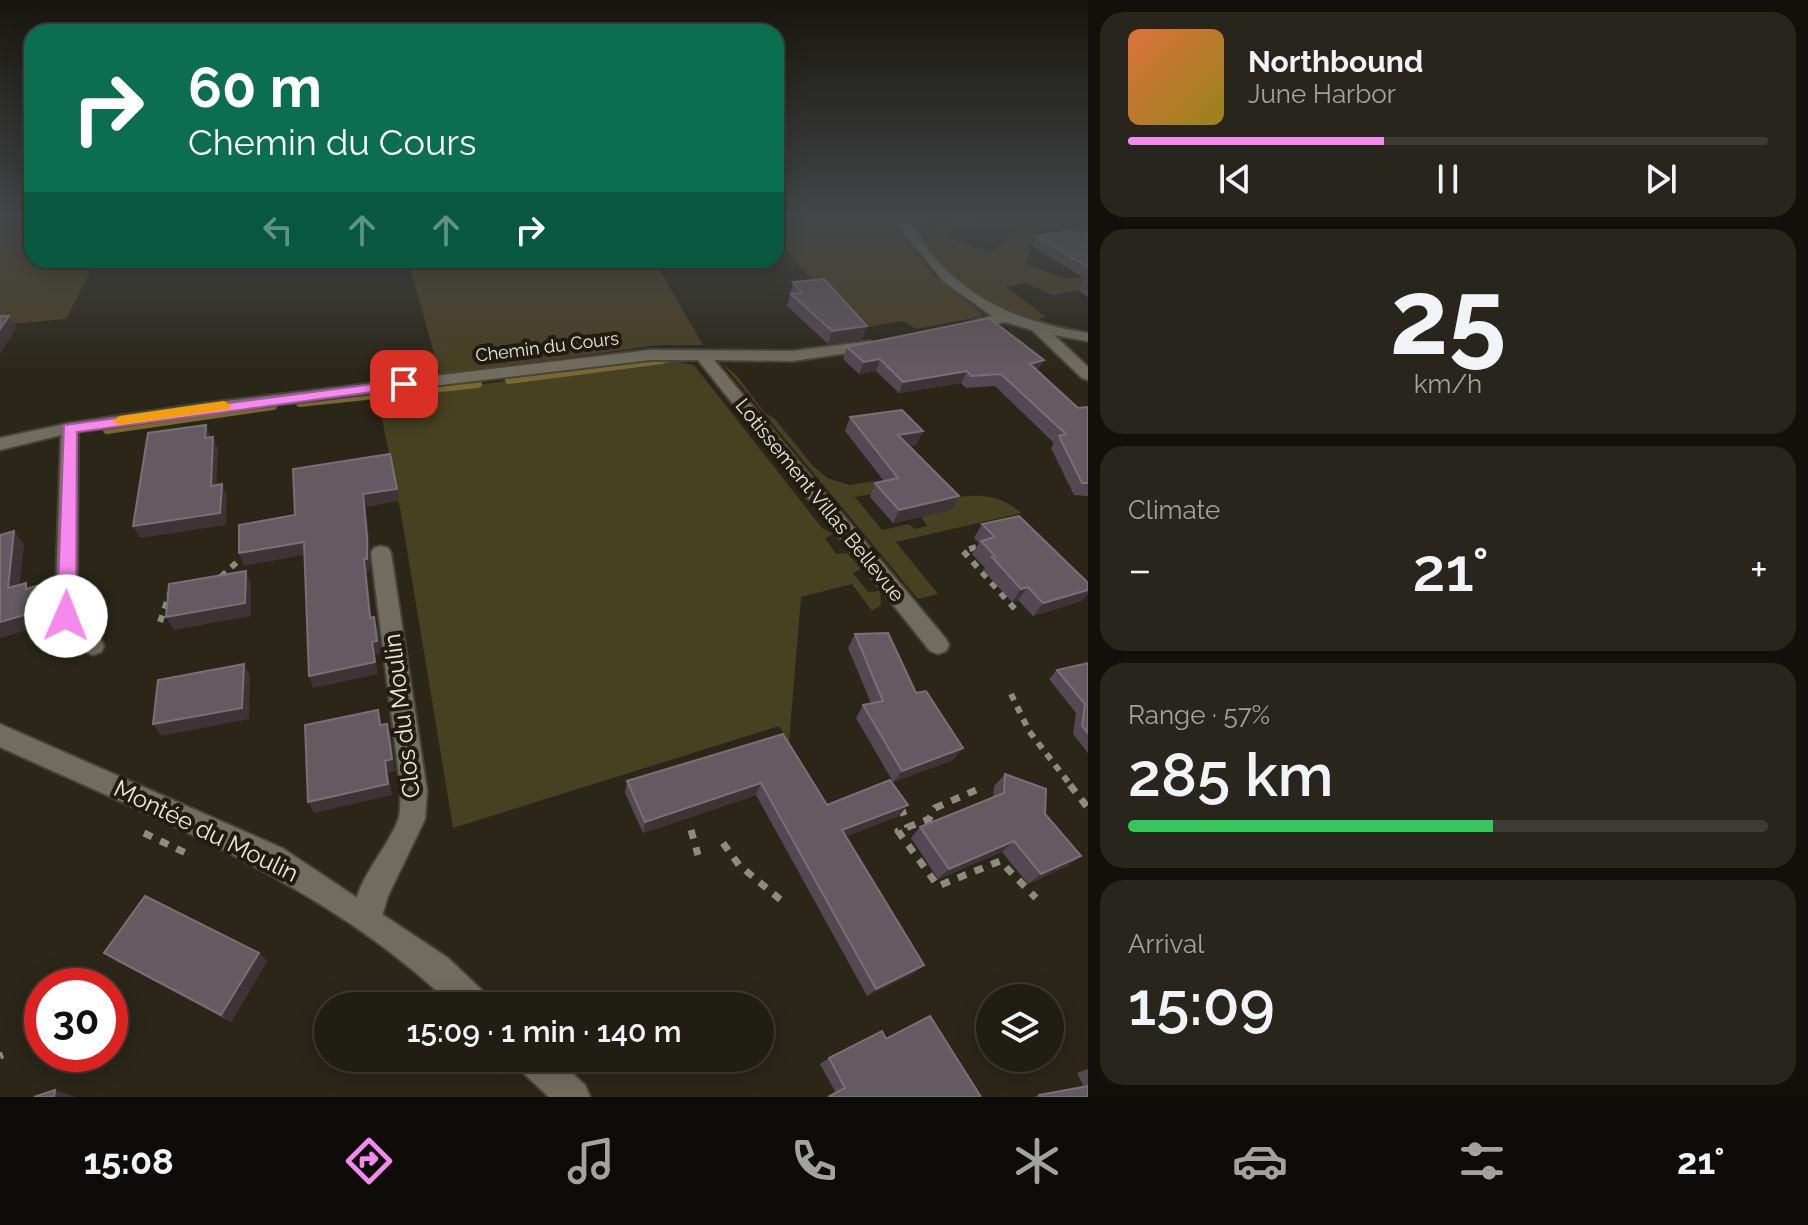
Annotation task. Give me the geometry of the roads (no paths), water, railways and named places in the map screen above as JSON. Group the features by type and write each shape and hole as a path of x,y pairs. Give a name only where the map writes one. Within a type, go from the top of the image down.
{"street":[{"path":"939,269 978,303 1003,318 1038,329 1088,337"},
{"path":"946,331 1003,318"},
{"path":"1038,329 1088,375"},
{"name":"Chemin du Cours","path":"0,444 70,428 208,408 535,368 675,353 793,356 892,342"},
{"name":"Lotissement Villas Bellevue","path":"702,355 938,645"},
{"path":"70,428 66,616 81,641 93,646"},
{"name":"Clos du Moulin","path":"368,919 374,893 412,819 414,791 381,553"},
{"name":"Montée du Moulin","path":"0,735 272,858 368,919 437,969 461,992"},
{"path":"547,1072 573,1097"}],"waterway":[{"path":"647,362 671,359"},
{"path":"509,380 662,360"},
{"path":"300,403 478,384"},
{"path":"107,430 273,406"}]}
